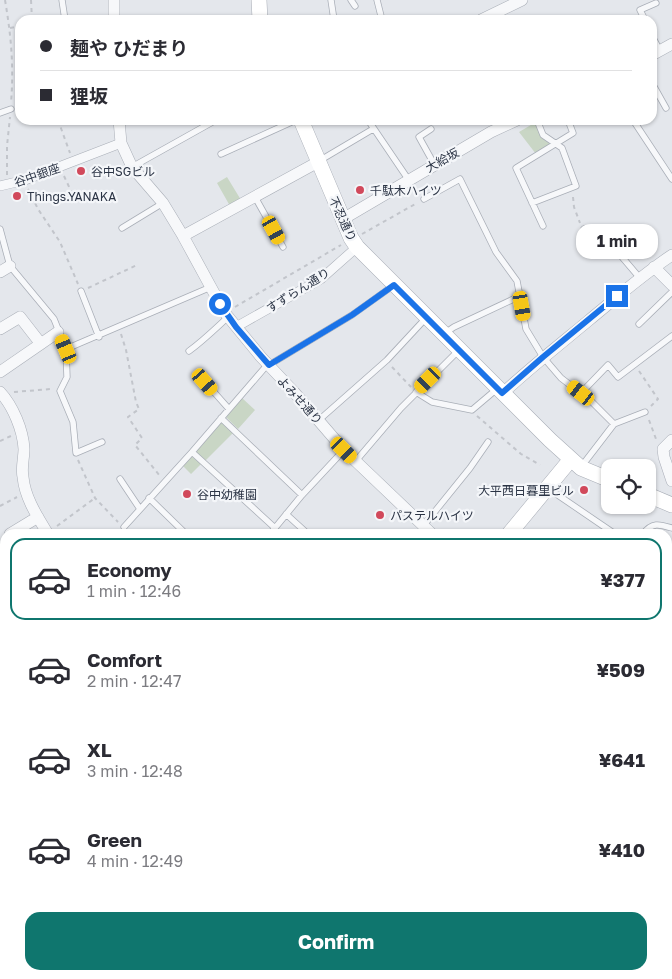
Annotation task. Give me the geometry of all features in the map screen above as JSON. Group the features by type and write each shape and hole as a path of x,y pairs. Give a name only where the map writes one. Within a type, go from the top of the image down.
{"main road":[{"path":"259,0 260,15"},
{"name":"不忍通り","path":"303,125 343,219 357,240 394,285 576,463 601,476"},
{"path":"513,529 547,488 576,463"},
{"path":"656,498 672,505"}],"street":[{"path":"114,0 114,15"},
{"path":"491,15 520,1"},
{"path":"657,52 672,44"},
{"name":"よみせ通り","path":"119,125 121,143 132,166 162,203 183,236 210,287 236,327 355,462 425,529"},
{"name":"大給坂","path":"343,219 408,179 505,125"},
{"name":"谷中銀座","path":"4,185 25,180 121,143"},
{"path":"183,236 318,162"},
{"name":"すずらん通り","path":"236,327 320,279 357,240"},
{"path":"500,390 588,322 654,267 672,255"},
{"path":"654,267 672,285"},
{"path":"0,329 20,317 41,344"},
{"path":"0,372 58,332"},
{"path":"1,394 11,407 22,438 24,449 22,476 26,493 44,529"},
{"path":"672,440 664,449 664,457 672,481"},
{"path":"18,529 38,517"}],"lane":[{"path":"62,0 64,15"},
{"path":"331,0 333,15"},
{"path":"351,0 355,6"},
{"path":"377,0 381,15"},
{"path":"642,15 640,10 656,3"},
{"path":"657,92 666,108"},
{"path":"0,113 11,109"},
{"path":"132,166 207,125"},
{"path":"221,154 285,125"},
{"path":"371,125 408,179"},
{"path":"532,203 576,186 562,148 543,135 539,125"},
{"path":"542,226 516,168 573,133 570,125"},
{"path":"636,125 672,179"},
{"path":"318,162 373,129"},
{"path":"431,129 419,137 434,164"},
{"path":"424,199 460,179 502,263 515,276 526,330 543,357 562,378 614,424"},
{"path":"255,197 283,247"},
{"path":"122,228 162,203"},
{"path":"0,229 5,269 54,319 66,349 68,377 60,391 73,422 76,453 102,442"},
{"path":"584,229 594,244 616,250 640,278"},
{"path":"124,527 269,365 352,315 394,285"},
{"path":"66,349 210,287"},
{"path":"81,291 99,336"},
{"path":"639,324 672,292"},
{"path":"443,334 520,296"},
{"path":"189,351 206,339 227,315"},
{"path":"319,420 387,360 427,318"},
{"path":"581,393 608,365 618,377 672,336"},
{"path":"355,462 400,408 459,350"},
{"path":"205,382 229,409"},
{"path":"416,392 432,402 472,410 500,390"},
{"path":"576,463 614,424 646,412"},
{"path":"221,418 302,495"},
{"path":"428,529 488,442"},
{"path":"192,452 275,528 302,495 344,450"},
{"path":"120,479 140,509"},
{"path":"547,488 607,529"},
{"path":"150,498 181,529"},
{"path":"286,514 302,529"},
{"path":"647,529 660,524 672,528"}],"path":[{"path":"4,185 13,75 10,28 5,0"},
{"path":"31,0 32,15"},
{"path":"10,28 15,27"},
{"name":"谷中銀座","path":"60,125 73,162"},
{"path":"60,167 71,191"},
{"path":"25,180 38,209 60,242 81,291 137,265"},
{"path":"573,187 574,207 577,218 584,229"},
{"path":"227,315 424,199"},
{"path":"118,327 126,350 139,409 128,417 142,438 135,445 164,482"},
{"path":"387,360 416,392"},
{"path":"1,394 61,387"},
{"path":"472,410 521,454 540,465"},
{"path":"76,453 95,498 124,527"},
{"path":"0,506 26,493"},
{"path":"54,529 95,498"}],"green space":[{"path":"531,125 538,125 553,143 536,154 519,132"},
{"path":"227,177 241,200 230,206 217,183"},
{"path":"242,398 255,410 238,429 226,417"},
{"path":"221,418 235,431 203,463 194,450"},
{"path":"191,456 201,464 191,474 183,466"}],"place":[{"name":"谷中SGビル","path":"81,171"},
{"name":"千駄木ハイツ","path":"360,190"},
{"name":"Things.YANAKA","path":"17,196"},
{"name":"大平西日暮里ビル","path":"584,490"},
{"name":"谷中幼稚園","path":"187,494"},
{"name":"パステルハイツ","path":"380,515"}],"route":[{"path":"220,304 236,327 269,365 352,315 387,292 394,285 502,393 617,296"}]}
